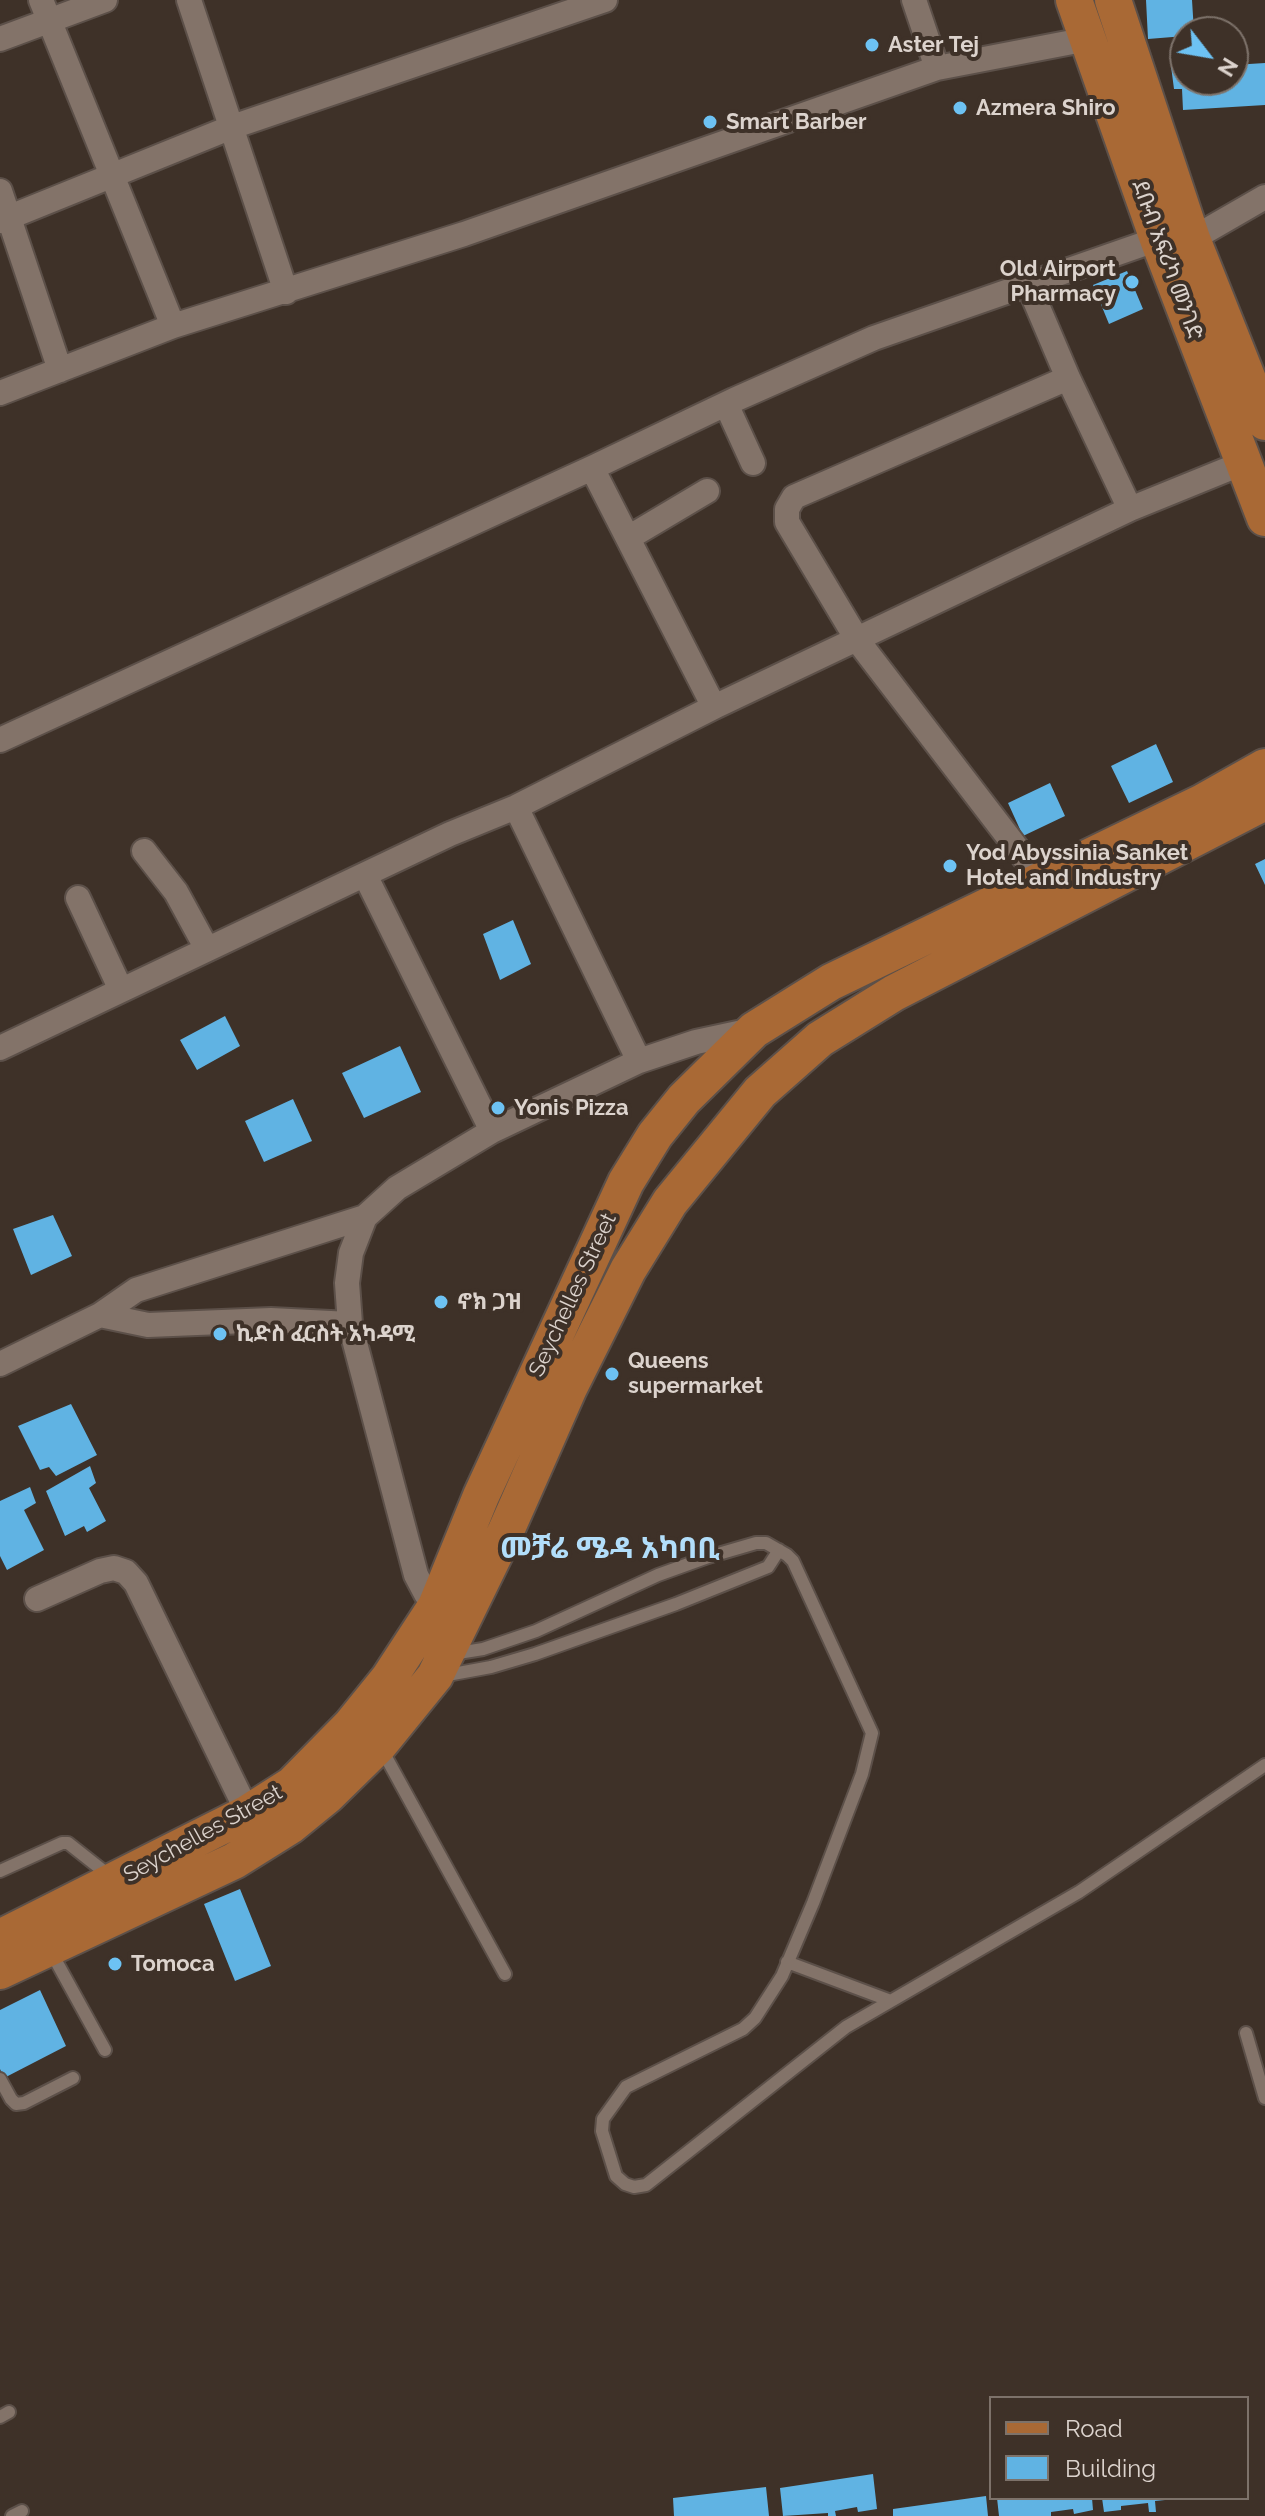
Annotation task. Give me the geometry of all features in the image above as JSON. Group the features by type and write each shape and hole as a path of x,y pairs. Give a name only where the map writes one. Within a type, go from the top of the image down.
{"main road":[{"name":"ደቡብ አፍሪካ መንገድ","path":"1074,0 1175,239 1265,422"},
{"name":"ደቡብ አፍሪካ መንገድ","path":"1113,0 1175,239 1243,463 1265,518"},
{"name":"Seychelles Street","path":"0,1938 248,1813 292,1785 429,1649 481,1496 626,1182 655,1135 684,1099 754,1030 831,982 1203,802 1265,767"},
{"name":"Seychelles Street","path":"0,1971 234,1861 309,1810 379,1745 429,1649 531,1478 569,1388 628,1270 670,1202 760,1092 820,1039 894,993 1265,802"}],"street":[{"path":"0,39 44,11 105,0"},
{"path":"189,0 286,292"},
{"path":"5,219 232,127 605,0"},
{"path":"914,0 937,68"},
{"path":"44,11 173,326"},
{"path":"0,393 173,326 464,234 937,68 1088,39"},
{"path":"0,191 5,219 60,370"},
{"path":"0,740 874,338 1028,284 1175,239 1265,197"},
{"path":"1028,284 1130,509"},
{"path":"1042,881 858,641 787,522 787,509 794,497 1068,378"},
{"path":"726,404 753,463"},
{"path":"0,1048 450,834 516,807 714,707 1130,509 1243,463"},
{"path":"592,468 714,707"},
{"path":"628,538 707,491"},
{"path":"516,807 639,1061"},
{"path":"144,851 176,892 207,949"},
{"path":"365,875 492,1131"},
{"path":"78,898 121,990"},
{"path":"0,1364 100,1315 136,1290 365,1217 397,1188 492,1131 639,1061 696,1042 754,1030"},
{"path":"365,1217 351,1253 347,1283 350,1324 416,1575 429,1649"},
{"path":"100,1315 148,1325 271,1320 350,1324"},
{"path":"37,1599 100,1571 114,1568 126,1572 136,1583 248,1813"}],"lane":[{"path":"429,1649 483,1649 536,1631 658,1575 708,1557 766,1543 793,1561 872,1733 862,1774 787,1962 768,2000 743,2029 681,2057 626,2087 609,2107 602,2131 616,2176 634,2187 646,2185 846,2027 1079,1892 1265,1765"},
{"path":"429,1649 462,1674 520,1658 676,1604 768,1567 779,1550"},
{"path":"379,1745 505,1974"},
{"path":"0,1871 68,1843 116,1882"},
{"path":"48,1947 105,2050"},
{"path":"787,1962 891,2001"},
{"path":"1246,2033 1265,2098"},
{"path":"0,2079 16,2104 24,2103 73,2078"}],"building":[{"path":"1146,0 1192,0 1193,16 1169,16 1169,37 1148,39"},
{"path":"1265,63 1265,105 1183,110 1182,96 1249,96 1249,64"},
{"path":"1127,271 1143,309 1109,324 1093,285"},
{"path":"1156,744 1173,782 1129,803 1111,766"},
{"path":"1050,783 1065,816 1023,836 1008,803"},
{"path":"1265,859 1265,885 1255,864"},
{"path":"513,920 531,964 500,980 483,934"},
{"path":"225,1016 240,1046 197,1070 180,1040"},
{"path":"400,1046 421,1092 364,1118 342,1073"},
{"path":"293,1099 312,1141 264,1162 245,1121"},
{"path":"53,1215 72,1256 31,1275 13,1229"},
{"path":"71,1404 97,1455 56,1476 49,1467 40,1470 18,1426"},
{"path":"90,1466 96,1483 89,1488 106,1521 87,1532 84,1526 65,1536 46,1491"},
{"path":"30,1487 36,1503 24,1510 44,1550 7,1570 0,1556 0,1501"},
{"path":"240,1889 271,1966 235,1981 204,1904"},
{"path":"40,1990 66,2046 4,2078 0,2069 0,2010"},
{"path":"873,2474 877,2509 858,2512 857,2507 835,2511 836,2516 828,2516 828,2513 783,2516 780,2488"},
{"path":"766,2487 769,2516 674,2516 673,2498"},
{"path":"986,2496 988,2516 893,2516 893,2509"},
{"path":"997,2500 1092,2500 1093,2510 1074,2514 1073,2509 1051,2512 1051,2516 999,2516"},
{"path":"1102,2500 1165,2500 1155,2501 1156,2512 1149,2512 1148,2503 1121,2506 1121,2510 1104,2512"}],"place":[{"name":"Aster Tej","path":"872,45"},
{"name":"Azmera Shiro","path":"960,108"},
{"name":"Smart Barber","path":"710,122"},
{"name":"Old Airport Pharmacy","path":"1132,282"},
{"name":"Yod Abyssinia Sanket Hotel and Industry","path":"950,866"},
{"name":"Yonis Pizza","path":"498,1108"},
{"name":"ኖክ ጋዝ","path":"441,1302"},
{"name":"ኪድስ ፈርስት አካዳሚ","path":"220,1334"},
{"name":"Queens supermarket","path":"612,1374"},
{"name":"Tomoca","path":"115,1964"}],"district":[{"name":"መቻሬ ሜዳ አካባቢ","path":"610,1549"}]}
